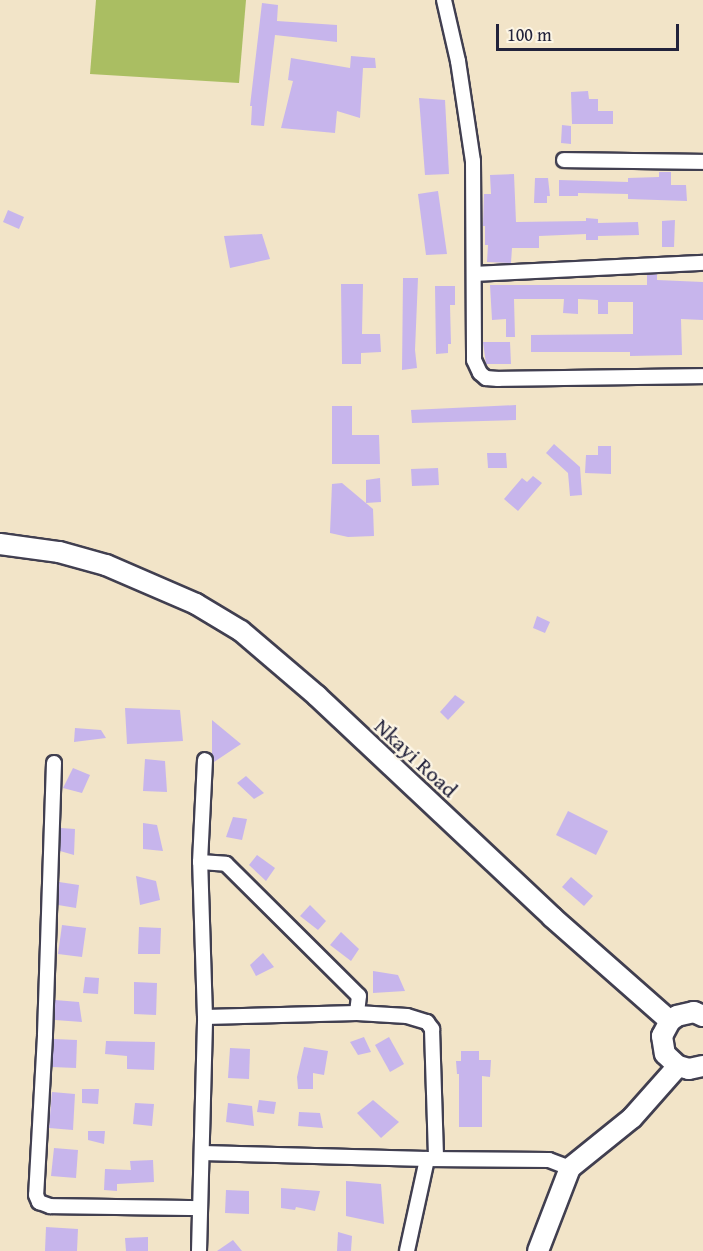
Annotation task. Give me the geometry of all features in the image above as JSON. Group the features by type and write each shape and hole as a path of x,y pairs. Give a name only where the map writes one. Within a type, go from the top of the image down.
{"main road":[{"name":"Nkayi Road","path":"0,544 59,552 106,565 196,604 241,631 316,696 552,917 670,1021"},
{"path":"700,1010 685,1013 670,1021 662,1036 665,1054 678,1066 689,1069 702,1067"},
{"path":"538,1251 570,1168 632,1118 678,1066"}],"street":[{"path":"444,0 458,61 473,161 474,360 480,373 486,378 703,376"},
{"path":"564,160 703,162"},
{"path":"475,274 703,263"},
{"path":"200,1251 205,1017 200,862 205,760"},
{"path":"54,763 45,1036 36,1195 39,1202 50,1206 200,1208"},
{"path":"200,862 226,864 359,996 357,1013"},
{"path":"205,1017 357,1013 417,1018 427,1022 432,1029 431,1159 407,1251"},
{"path":"202,1153 549,1160 570,1168"}],"green space":[{"path":"96,0 246,0 239,83 90,74"}],"building":[{"path":"262,3 278,5 277,21 337,25 337,42 275,35 264,126 251,125 252,106 250,106"},
{"path":"351,56 375,58 376,68 363,68 360,118 337,111 335,133 281,128 293,81 288,80 291,58 350,68"},
{"path":"588,91 589,99 598,99 598,111 613,111 613,124 572,124 571,92"},
{"path":"419,98 445,100 449,174 425,175"},
{"path":"562,125 571,126 571,144 561,143"},
{"path":"659,172 671,172 671,185 686,185 687,201 628,199 628,194 578,193 578,196 559,196 559,180 628,182 628,178 659,177"},
{"path":"514,174 516,222 586,221 586,218 598,219 598,223 638,222 639,235 598,236 598,240 586,240 586,234 539,236 539,248 512,248 511,263 487,262 488,245 485,245 485,226 483,226 484,194 491,194 490,175"},
{"path":"535,178 548,178 550,196 547,196 547,203 534,203"},
{"path":"438,191 447,254 426,255 418,194"},
{"path":"8,210 24,217 19,229 3,222"},
{"path":"675,220 674,247 662,247 662,221"},
{"path":"262,234 270,259 230,268 224,236"},
{"path":"657,274 657,280 703,282 703,320 681,319 682,355 630,356 630,352 531,352 531,335 633,334 633,302 608,302 608,314 598,314 598,300 578,299 578,314 563,313 564,299 514,299 515,337 506,337 506,319 492,320 490,285 647,285 647,275"},
{"path":"403,278 418,278 415,350 417,368 402,370"},
{"path":"341,284 363,284 362,334 380,334 381,352 361,353 361,364 342,364"},
{"path":"435,286 455,286 455,305 450,305 451,344 448,344 448,353 436,354"},
{"path":"483,342 510,342 511,364 486,364"},
{"path":"516,405 516,420 412,423 411,410"},
{"path":"332,406 352,406 352,435 379,435 380,464 332,464"},
{"path":"554,444 580,467 582,495 570,496 568,473 546,453"},
{"path":"598,446 611,446 611,474 585,473 586,455 598,455"},
{"path":"487,453 506,453 507,468 488,468"},
{"path":"438,468 439,485 412,486 411,469"},
{"path":"533,476 542,483 518,511 504,499 522,478 527,482"},
{"path":"380,478 381,502 366,503 366,480"},
{"path":"342,483 373,509 374,536 348,537 330,533 332,484"},
{"path":"537,616 550,622 545,633 533,628"},
{"path":"455,695 465,702 448,720 440,712"},
{"path":"125,708 180,710 183,741 127,744"},
{"path":"212,720 241,744 214,762 212,755"},
{"path":"75,728 101,730 106,738 74,742"},
{"path":"145,759 165,761 167,792 143,791"},
{"path":"73,768 90,775 82,793 63,788"},
{"path":"246,776 264,793 254,799 237,783"},
{"path":"568,811 608,831 596,855 556,835"},
{"path":"233,817 247,819 242,840 226,837"},
{"path":"143,823 157,825 163,851 143,849"},
{"path":"61,828 75,829 74,855 60,851"},
{"path":"257,855 275,868 266,881 249,865"},
{"path":"136,876 156,881 160,900 140,905"},
{"path":"571,877 593,896 584,906 562,887"},
{"path":"59,882 79,885 76,908 58,905"},
{"path":"310,905 326,921 318,930 300,916"},
{"path":"62,925 86,928 82,957 58,954"},
{"path":"139,927 161,928 160,954 138,954"},
{"path":"341,932 359,949 351,961 330,945"},
{"path":"263,953 274,967 256,976 250,965"},
{"path":"373,971 398,975 405,991 373,993"},
{"path":"85,977 99,978 98,994 83,993"},
{"path":"134,982 157,983 156,1015 134,1014"},
{"path":"55,1000 79,1002 82,1022 55,1020"},
{"path":"364,1037 371,1052 358,1055 350,1042"},
{"path":"389,1037 404,1064 390,1072 375,1045"},
{"path":"54,1039 77,1040 76,1068 52,1067"},
{"path":"106,1041 155,1042 154,1070 127,1069 127,1056 105,1054"},
{"path":"304,1047 328,1051 324,1075 313,1073 313,1089 298,1089 297,1077"},
{"path":"230,1048 250,1049 249,1079 228,1078"},
{"path":"461,1051 479,1051 479,1060 491,1060 490,1077 482,1076 482,1127 459,1127 459,1074 457,1074 456,1061 461,1061"},
{"path":"82,1089 99,1089 98,1104 82,1103"},
{"path":"52,1092 75,1094 73,1130 49,1128"},
{"path":"259,1100 276,1102 274,1114 257,1112"},
{"path":"373,1100 399,1122 381,1138 357,1113"},
{"path":"135,1103 154,1104 152,1126 133,1124"},
{"path":"228,1103 252,1106 254,1126 226,1122"},
{"path":"299,1112 320,1113 323,1128 298,1126"},
{"path":"88,1131 105,1131 104,1144 88,1140"},
{"path":"54,1148 78,1150 76,1178 51,1176"},
{"path":"153,1160 154,1182 117,1184 117,1191 104,1190 105,1169 131,1170 130,1161"},
{"path":"346,1181 381,1184 384,1224 346,1216"},
{"path":"281,1188 320,1191 315,1211 296,1207 295,1210 281,1208"},
{"path":"226,1190 249,1191 249,1214 225,1213"},
{"path":"46,1227 78,1229 77,1251 45,1251"},
{"path":"338,1232 352,1236 351,1251 337,1251"},
{"path":"148,1237 148,1251 126,1251 125,1238"},
{"path":"233,1240 242,1251 217,1251"}]}
